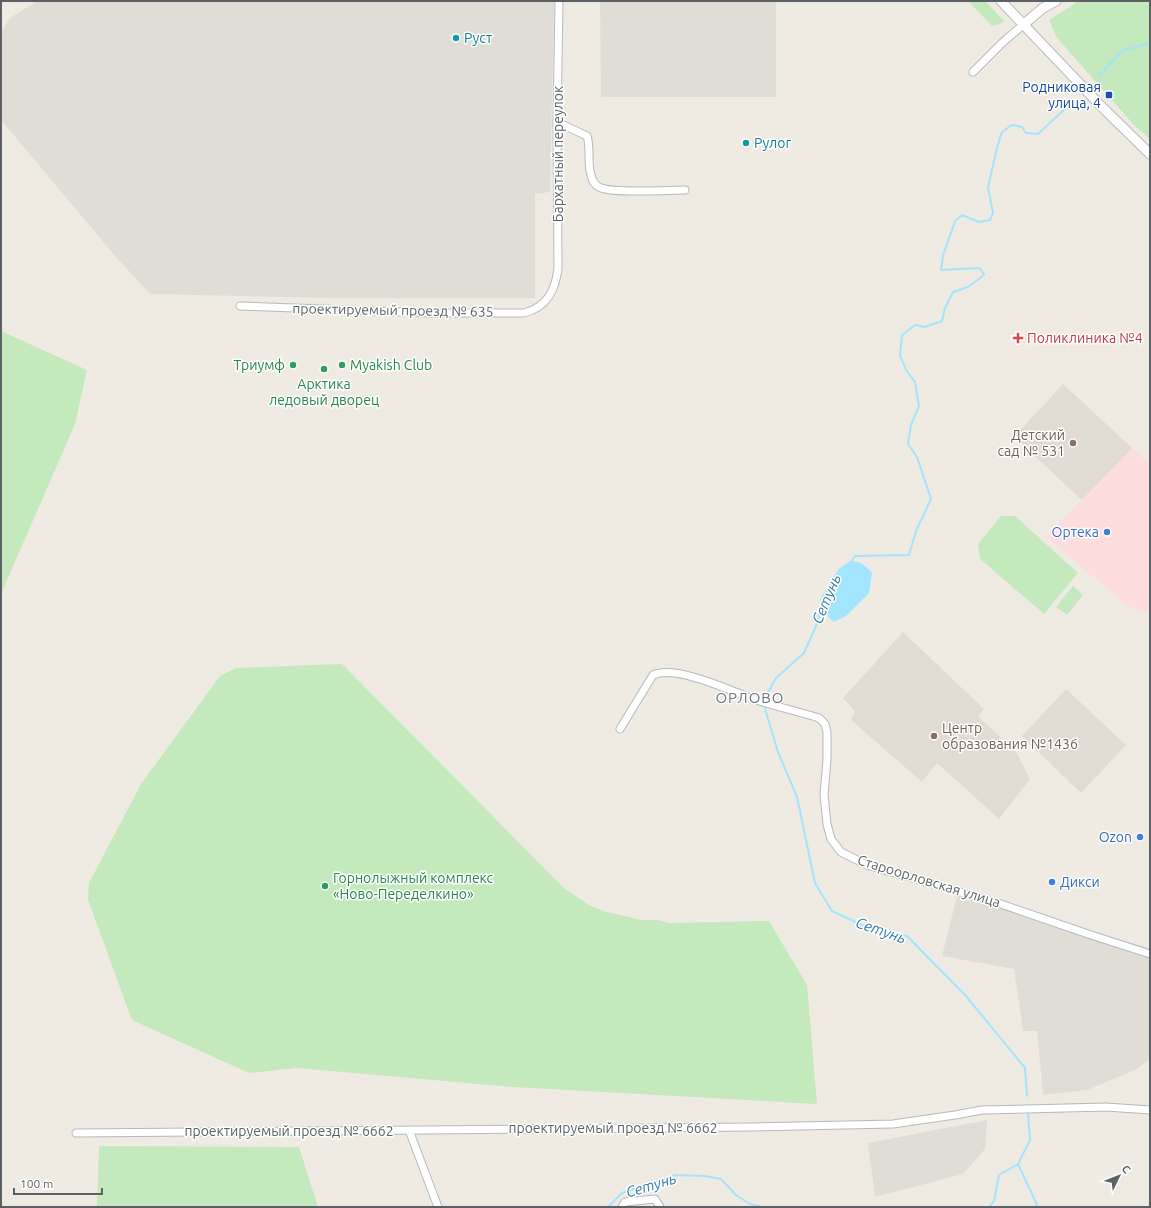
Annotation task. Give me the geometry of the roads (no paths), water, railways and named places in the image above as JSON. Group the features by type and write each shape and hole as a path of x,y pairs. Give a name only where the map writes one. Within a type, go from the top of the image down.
{"main road":[{"path":"1002,1 1100,105 1150,154"},
{"path":"1024,24 1043,8 1056,1"}],"street":[{"name":"Бархатный переулок","path":"543,304 552,292 558,269 557,122 559,1"},
{"path":"973,72 1003,42 1024,24"},
{"path":"557,122 587,136 589,142 590,174 594,183 600,188 612,191 685,190"},
{"name":"проектируемый проезд № 635","path":"240,306 436,313 524,313 543,304"},
{"name":"Староорловская улица","path":"620,729 653,675 658,672 680,674 706,680 760,701 819,718 825,724 827,732 828,759 824,796 827,824 831,839 841,852 867,865 998,903 1150,954"},
{"name":"проектируемый проезд № 6662","path":"76,1133 752,1127 892,1124 982,1110 1106,1107 1150,1110"},
{"path":"409,1130 438,1207"},
{"path":"622,1207 625,1202 655,1199 660,1207"}],"water":[{"path":"850,561 863,564 872,573 869,593 846,616 834,622 821,610 820,600 839,569"}],"waterway":[{"name":"Сетунь","path":"1099,76 1122,51 1150,43"},
{"name":"Сетунь","path":"851,562 855,556 909,555 916,531 931,499 917,457 908,444 911,425 919,406 915,382 906,370 900,355 902,335 915,325 925,327 942,321 945,308 953,292 968,287 984,275 980,268 941,270 943,255 955,221 962,215 979,222 990,220 993,213 988,187 1002,132 1012,125 1022,127 1026,133 1038,134 1069,105"},
{"name":"Сетунь","path":"821,609 816,626 804,653 776,678 767,694 765,709 778,752 797,797 815,883 832,911 864,926 907,936 966,996 1025,1068 1027,1096"},
{"name":"Сетунь","path":"989,1207 994,1201 999,1175 1018,1164 1030,1140 1028,1114"},
{"path":"1018,1164 1038,1207"},
{"name":"Сетунь","path":"608,1207 622,1193 675,1175 705,1176 721,1179 736,1195 750,1204 762,1207"}],"place":[{"name":"Руст","path":"456,38"},
{"name":"Родниковая улица, 4","path":"1109,95"},
{"name":"Рулог","path":"746,143"},
{"name":"Поликлиника №4","path":"1018,338"},
{"name":"Триумф","path":"293,365"},
{"name":"Myakish Club","path":"342,365"},
{"name":"Арктика ледовый дворец","path":"324,369"},
{"name":"Детский сад № 531","path":"1073,443"},
{"name":"Ортека","path":"1107,532"},
{"name":"Центр образования №1436","path":"934,736"},
{"name":"Ozon","path":"1140,837"},
{"name":"Дикси","path":"1052,882"},
{"name":"Горнолыжный комплекс «Ново-Переделкино»","path":"325,886"}],"district":[{"name":"ОРЛОВО","path":"750,697"}]}
